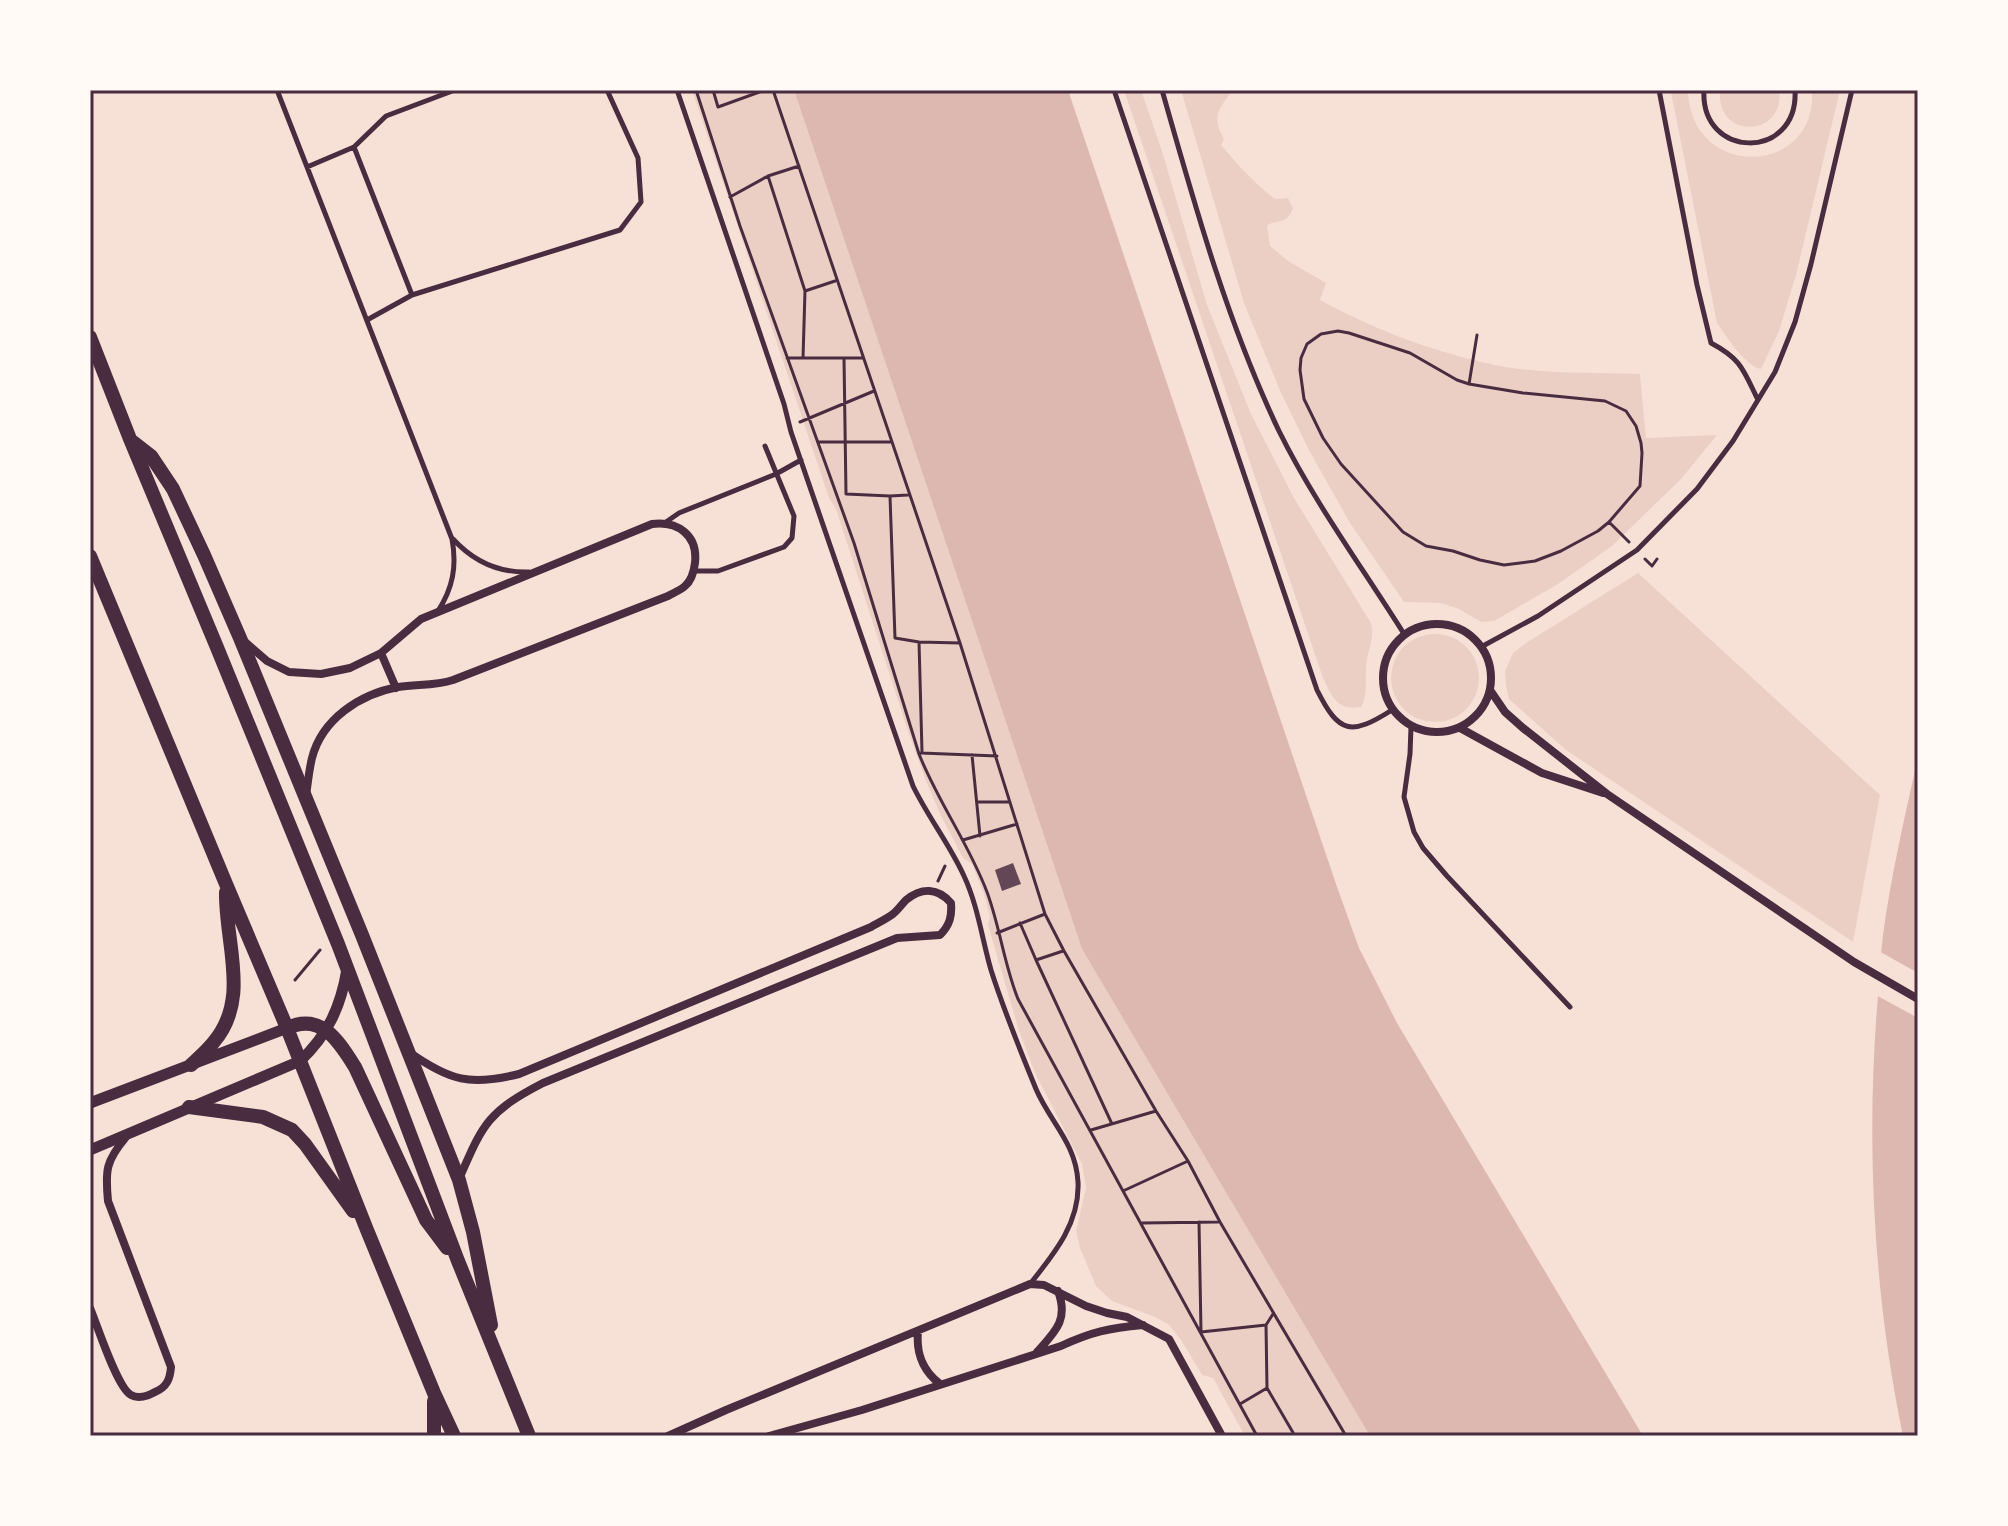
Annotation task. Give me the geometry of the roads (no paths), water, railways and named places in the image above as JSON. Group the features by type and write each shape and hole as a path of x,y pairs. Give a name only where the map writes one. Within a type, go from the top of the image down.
{"main road":[{"path":"90,337 347,968 458,1261 532,1434"},
{"path":"130,439 151,456 173,489 240,638 409,1051 459,1180 473,1232 498,1356"},
{"path":"91,560 454,1436"},
{"path":"191,1065 215,1042 233,1005 234,967 226,884"},
{"path":"287,1028 312,1023 327,1030 342,1047 355,1067 426,1220 458,1261"},
{"path":"189,1107 263,1117 292,1130 367,1230"},
{"path":"434,1393 434,1436"}],"street":[{"path":"240,638 267,661 289,672 321,674 342,670 381,653 421,619 652,524 666,522 680,529 693,542 696,555 694,571 686,586 668,596 453,680 436,685 396,688 365,697 345,708 322,734 312,756 306,799"},
{"path":"1439,623 1463,631 1481,647 1489,663 1490,690 1479,712 1460,728 1435,733 1423,731 1411,727 1392,710 1382,684 1383,669 1394,644 1404,634 1415,628 1439,623"},
{"path":"381,653 396,688"},
{"path":"1490,690 1505,712 1607,794 1854,962 1918,999"},
{"path":"1460,728 1542,773 1607,794"},
{"path":"409,1051 434,1070 455,1077 496,1080 519,1074 871,927 894,913 916,893 934,890 946,896 951,903 951,919 940,935 897,938 543,1083 510,1101 488,1120 459,1180"},
{"path":"90,1150 300,1061 319,1041 337,1011 347,968"},
{"path":"90,1103 287,1028"},
{"path":"90,1308 120,1384 131,1395 144,1397 160,1390 169,1381 171,1367 108,1201 106,1176 112,1155 128,1135"},
{"path":"668,1436 1030,1284 1044,1285 1086,1306 1127,1317 1169,1339 1222,1436"},
{"path":"1037,1353 1053,1336 1062,1319 1058,1290"},
{"path":"769,1436 862,1410 1061,1346 1097,1331 1143,1325"},
{"path":"918,1331 917,1347 924,1367 940,1384"}],"lane":[{"path":"277,90 452,539 455,569 452,585 437,612"},
{"path":"307,167 354,147 386,116 455,90"},
{"path":"367,320 412,295 620,230 641,202 638,158 607,90"},
{"path":"677,90 913,786 965,877 1004,1011 1038,1095 1067,1139 1077,1171 1077,1205 1069,1227 1058,1249 1030,1284"},
{"path":"1114,90 1317,690 1328,712 1340,725 1354,728 1372,723 1392,710"},
{"path":"1162,90 1207,246 1241,342 1280,431 1313,494 1404,634"},
{"path":"1659,90 1711,343 1729,353 1742,368 1758,399"},
{"path":"1704,90 1707,115 1713,125 1732,140 1744,143 1767,140 1786,126 1792,115 1795,90"},
{"path":"1481,647 1538,616 1637,550 1697,489 1733,441 1775,372 1795,322 1852,90"},
{"path":"354,147 412,295"},
{"path":"694,571 718,571 784,547 792,538 794,516 765,446"},
{"path":"666,522 679,513 776,474 801,460"},
{"path":"452,539 463,551 492,568 509,572 542,570"},
{"path":"1411,727 1404,797 1414,832 1423,848 1570,1007"}]}
